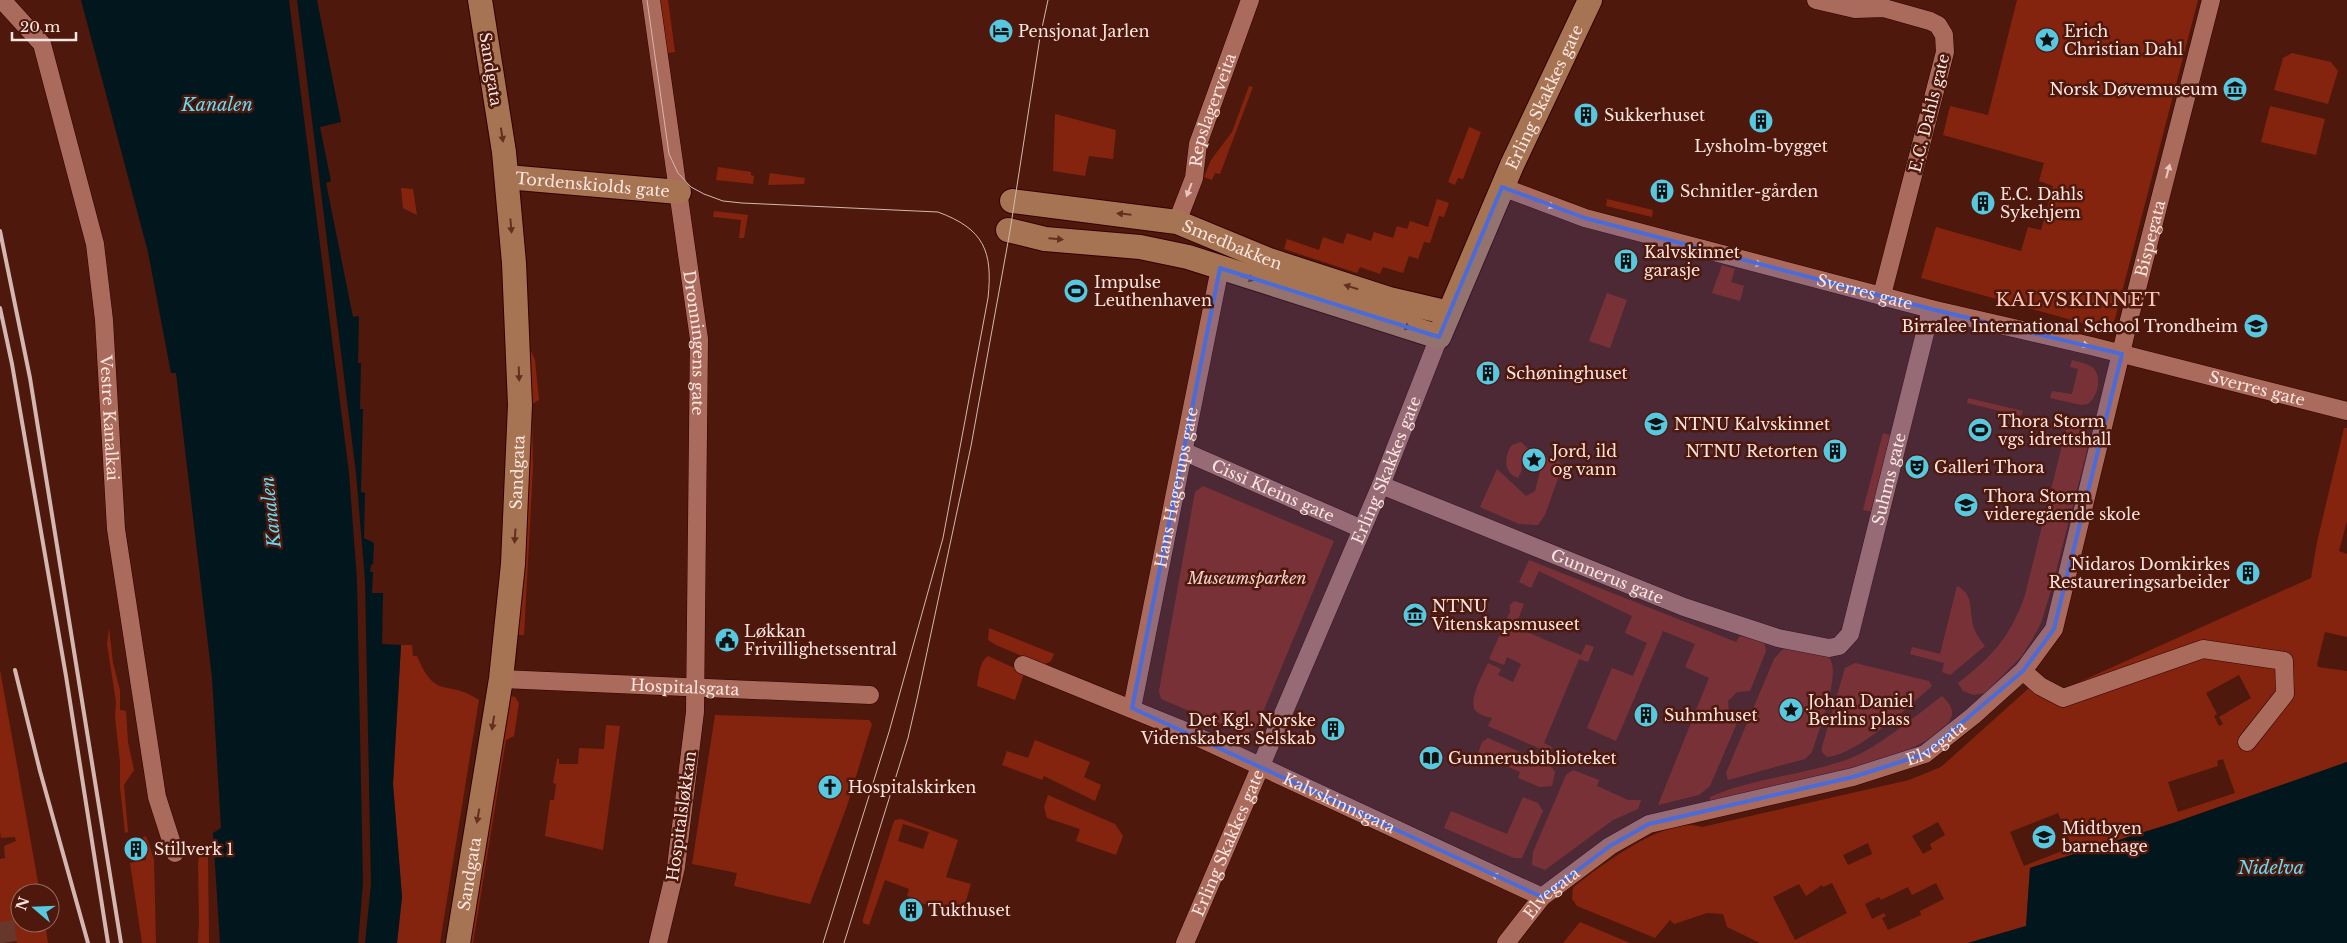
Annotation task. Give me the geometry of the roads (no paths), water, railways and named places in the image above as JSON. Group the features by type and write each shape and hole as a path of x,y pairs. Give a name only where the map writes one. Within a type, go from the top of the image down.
{"street":[{"name":"Vestre Kanalkai","path":"2,0 42,44 95,244 104,320 116,529 156,798 175,853"},
{"name":"Sandgata","path":"458,943 500,679 514,554 520,405 514,272 507,177 480,0"},
{"name":"Dronningens gate","path":"651,0 699,339 695,688"},
{"name":"Repslagerveita","path":"1178,222 1194,178 1198,144 1250,0"},
{"name":"Erling Skakkes gate","path":"1185,943 1381,485 1439,337 1502,187 1590,0"},
{"name":"E.C. Dahls gate","path":"1816,0 1855,9 1884,8 1930,21 1938,25 1944,35 1945,52 1882,296"},
{"name":"Bispegata","path":"2023,671 2054,629 2211,0"},
{"name":"Tordenskiolds gate","path":"507,177 678,192"},
{"name":"Sverres gate","path":"1502,187 1585,218 1931,309 2122,354 2347,411"},
{"name":"Smedbakken","path":"1012,200 1178,222 1269,260 1389,299 1449,313"},
{"name":"Smedbakken","path":"1008,230 1045,238 1146,248 1188,258 1439,337"},
{"name":"Hans Hagerups gate","path":"1132,708 1185,452 1220,268"},
{"name":"Suhms gate","path":"1839,646 1850,634 1931,309"},
{"name":"Cissi Kleins gate","path":"1185,452 1362,529"},
{"name":"Gunnerus gate","path":"1381,485 1684,606 1778,638 1829,648 1839,646"},
{"path":"2023,671 2040,686 2063,698 2203,649 2284,661 2285,694 2247,742"},
{"name":"Kalvskinnsgata","path":"1023,665 1132,708 1262,766 1542,897"},
{"name":"Elvegata","path":"1506,943 1542,897 1610,846 1649,824 1853,777 1925,754 1973,716 2023,671"},
{"name":"Hospitalsgata","path":"500,679 870,695"},
{"name":"Hospitalsløkkan","path":"658,943 676,867 695,712 695,688"}],"water":[{"name":"Kanalen","path":"81,0 317,0 341,122 320,127 331,181 326,183 353,317 359,316 358,363 361,363 360,409 363,409 361,492 365,493 364,538 374,543 373,564 371,565 370,572 373,572 372,593 383,593 382,644 401,645 393,784 402,897 397,943 220,943 213,833 221,828 212,678 176,373 171,373 148,252"},
{"name":"Nidelva","path":"2347,762 2347,943 1968,943 2026,926 2030,868 2173,823"}],"tunnel":[{"path":"0,922 3,943"}],"tram line":[{"path":"647,0 669,154 678,173 691,187 723,201 742,203 938,212 966,226 975,234 987,255 989,267 988,298 943,538 889,732 823,943"},
{"path":"844,943 908,738 917,699 971,446 1010,231 1040,37 1048,0"}],"railway":[{"path":"0,231 30,378 121,943"},
{"path":"0,308 12,364 66,676 108,943"},
{"path":"15,670 40,771 88,943"}],"place":[{"name":"Pensjonat Jarlen","path":"1001,31"},
{"name":"Erich Christian Dahl","path":"2047,40"},
{"name":"Norsk Døvemuseum","path":"2235,89"},
{"name":"Sukkerhuset","path":"1586,115"},
{"name":"Lysholm-bygget","path":"1761,121"},
{"name":"Schnitler-gården","path":"1662,191"},
{"name":"E.C. Dahls Sykehjem","path":"1983,203"},
{"name":"Kalvskinnet garasje","path":"1626,261"},
{"name":"Impulse Leuthenhaven","path":"1076,291"},
{"name":"Birralee International School Trondheim","path":"2256,326"},
{"name":"Schøninghuset","path":"1488,373"},
{"name":"NTNU Kalvskinnet","path":"1656,424"},
{"name":"Thora Storm vgs idrettshall","path":"1980,430"},
{"name":"NTNU Retorten","path":"1835,451"},
{"name":"Jord, ild og vann","path":"1534,460"},
{"name":"Galleri Thora","path":"1917,467"},
{"name":"Thora Storm videregående skole","path":"1966,505"},
{"name":"Nidaros Domkirkes Restaureringsarbeider","path":"2248,573"},
{"name":"NTNU Vitenskapsmuseet","path":"1415,615"},
{"name":"Løkkan Frivillighetssentral","path":"727,640"},
{"name":"Johan Daniel Berlins plass","path":"1791,710"},
{"name":"Suhmhuset","path":"1646,715"},
{"name":"Det Kgl. Norske Videnskabers Selskab","path":"1333,729"},
{"name":"Gunnerusbiblioteket","path":"1431,758"},
{"name":"Hospitalskirken","path":"830,787"},
{"name":"Midtbyen barnehage","path":"2044,837"},
{"name":"Stillverk 1","path":"136,849"},
{"name":"Tukthuset","path":"911,910"}],"district":[{"name":"KALVSKINNET","path":"2078,299"}],"park label":[{"name":"Museumsparken","path":"1247,578"}]}
